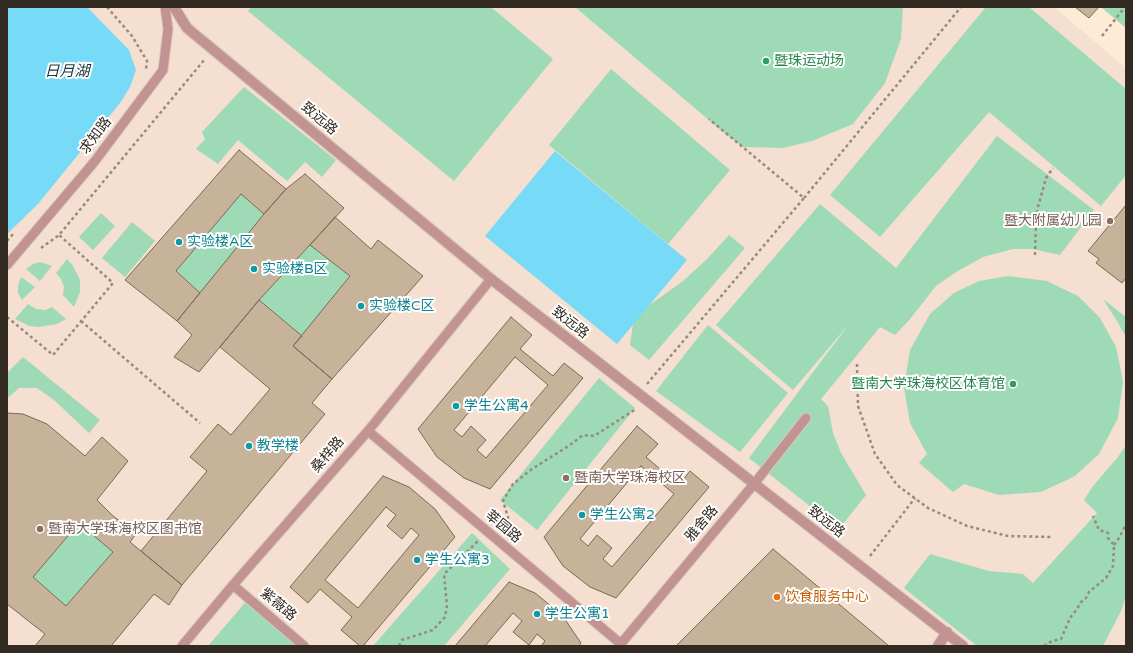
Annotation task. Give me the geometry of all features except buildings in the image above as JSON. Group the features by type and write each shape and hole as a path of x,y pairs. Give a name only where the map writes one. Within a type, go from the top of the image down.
{"street":[{"name":"致远路","path":"174,7 187,28 491,279 947,632 963,646"},
{"path":"938,646 947,632"}],"lane":[{"name":"求知路","path":"7,265 95,161 163,70 168,29 165,7"},
{"name":"桑梓路","path":"182,646 233,585 368,431 491,279"},
{"name":"雅舍路","path":"620,645 754,484 806,418"},
{"name":"莘园路","path":"368,431 620,645"},
{"name":"紫薇路","path":"233,585 304,646"}],"path":[{"path":"107,7 132,36 148,61"},
{"path":"639,394 804,198 961,7"},
{"path":"1102,36 1125,7"},
{"path":"40,248 59,235 213,49"},
{"path":"709,119 804,198"},
{"path":"1035,255 1038,207 1046,178 1053,168"},
{"path":"7,317 53,355 114,283 59,235"},
{"path":"81,321 200,423"},
{"path":"857,364 858,406 875,454 897,485 928,508 967,526 1008,536 1051,537"},
{"path":"399,646 402,640 433,630 445,617 447,606 444,574 479,541 498,541 506,532 508,516 503,502 513,484 532,469 583,435 594,436 648,401"},
{"path":"861,566 915,498"},
{"path":"1093,516 1099,530 1108,533 1108,538 1114,545"},
{"path":"1044,646 1061,638 1070,618 1081,602 1086,598 1089,592 1106,578 1113,566 1114,545 1126,524"}],"shaded area":[{"name":"暨南大学珠海校区","path":"7,7 1054,7 1126,68 1126,646 7,646"}],"green space":[{"path":"252,7 491,7 553,59 454,181 248,11"},
{"name":"暨珠运动场","path":"575,7 903,7 901,39 885,83 853,124 812,141 783,148 743,147"},
{"path":"986,7 1029,7 1126,89 1126,175 1101,206 989,112 880,237 830,195"},
{"path":"1126,7 1126,28 1102,8"},
{"path":"611,69 730,170 668,244 549,145"},
{"path":"244,87 336,160 322,177 305,162 287,181 238,140 218,164 196,149 205,139 202,132"},
{"path":"997,136 1094,210 1060,255 1032,249 1013,249 983,257 956,272 936,286 910,319 895,335 880,327 821,399 828,406 833,433 841,453 866,495 839,529 749,458 849,324 793,390 716,325 820,204 896,268"},
{"path":"241,194 264,214 200,293 176,271"},
{"path":"101,213 115,226 93,250 79,237"},
{"path":"132,222 155,241 125,277 102,258"},
{"path":"729,235 745,248 649,360 630,345 633,324 644,309 683,281 706,260"},
{"path":"310,245 350,276 302,336 259,300"},
{"path":"67,259 73,266 80,280 80,292 74,307 63,295 64,287 61,279 56,273"},
{"path":"40,262 52,266 40,281 26,269 33,264"},
{"name":"暨南大学珠海校区体育馆","path":"1008,276 1047,281 1078,296 1100,318 1116,347 1123,381 1118,418 1099,454 1075,476 1041,492 999,495 964,484 953,492 919,463 927,454 910,423 904,387 910,350 930,314 954,293 979,281"},
{"path":"21,277 35,287 22,300 18,293 18,285"},
{"path":"1103,299 1126,317 1126,337 1117,321"},
{"path":"28,304 36,309 45,310 52,307 66,319 57,324 39,327 29,326 15,319"},
{"path":"708,325 788,393 740,452 656,391"},
{"path":"23,357 100,420 89,433 54,400 37,388 19,388 9,397 7,395 7,373"},
{"path":"599,378 635,408 537,530 500,500"},
{"path":"1126,445 1126,597 1121,611 1103,646 977,646 904,588 930,554 989,571 1023,574 1033,583 1097,513 1084,500 1093,486 1118,457"},
{"path":"79,523 113,552 66,606 33,577"},
{"path":"472,533 510,569 444,646 373,646"},
{"path":"249,598 302,646 208,646"}],"water":[{"name":"日月湖","path":"7,7 87,7 129,50 136,70 130,87 120,103 38,204 7,234"},
{"path":"555,151 687,260 617,344 485,236"}],"place":[{"name":"暨珠运动场","path":"766,61"},
{"name":"暨大附属幼儿园","path":"1110,221"},
{"name":"实验楼A区","path":"179,242"},
{"name":"实验楼B区","path":"254,269"},
{"name":"实验楼C区","path":"361,306"},
{"name":"暨南大学珠海校区体育馆","path":"1013,384"},
{"name":"学生公寓4","path":"456,406"},
{"name":"教学楼","path":"249,446"},
{"name":"暨南大学珠海校区","path":"566,478"},
{"name":"学生公寓2","path":"582,515"},
{"name":"暨南大学珠海校区图书馆","path":"40,529"},
{"name":"学生公寓3","path":"417,560"},
{"name":"饮食服务中心","path":"777,597"},
{"name":"学生公寓1","path":"537,614"}]}
